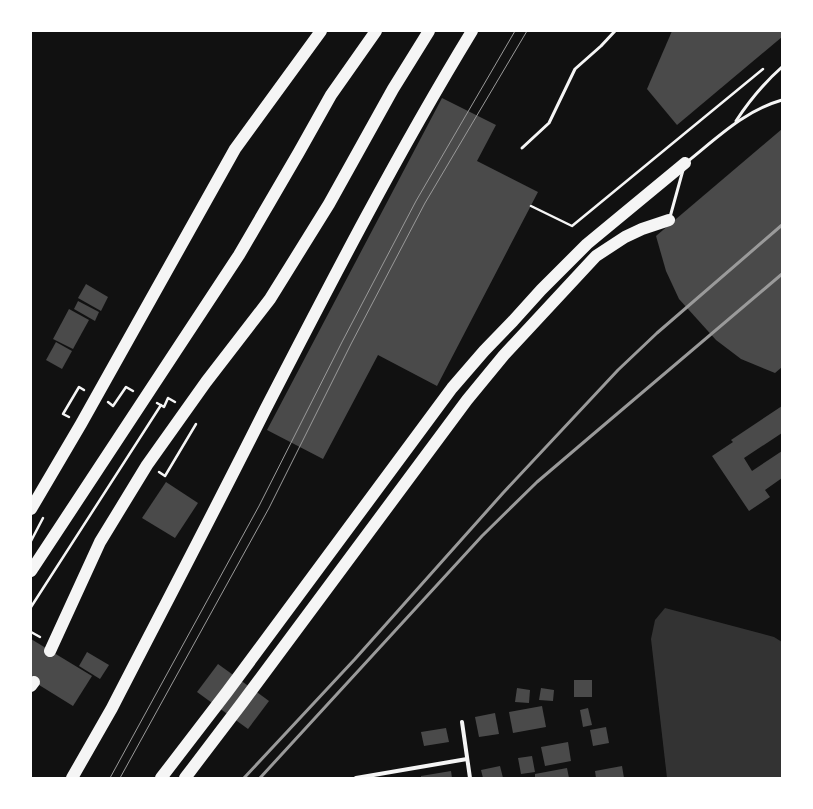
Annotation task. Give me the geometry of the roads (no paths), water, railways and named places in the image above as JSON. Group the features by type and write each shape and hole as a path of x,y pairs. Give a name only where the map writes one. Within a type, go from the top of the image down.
{"highway":[{"path":"31,508 81,424 235,149 321,31"},
{"path":"31,571 239,255 331,95 376,31"},
{"path":"50,650 100,542 147,465 206,382 270,299 329,204 393,89 430,31"},
{"path":"72,778 112,708 358,231 411,135 472,31"},
{"path":"161,778 227,692 452,388 513,320 587,244 685,163"},
{"path":"185,778 467,400 504,355 596,256 625,237 642,229 670,222"}],"street":[{"path":"462,722 470,778"},
{"path":"356,778 467,759"}],"lane":[{"path":"522,148 549,123 575,69 601,46 614,31"},
{"path":"735,123 756,93 782,67"},
{"path":"670,222 685,163 735,123 756,110 782,100"}],"tram line":[{"path":"110,778 259,506 342,342 416,201 515,31"},
{"path":"120,778 269,508 351,344 425,203 527,31"}],"railway":[{"path":"244,778 355,659 503,493 618,370 657,333 782,225"},
{"path":"260,778 482,536 537,482 782,274"}]}
